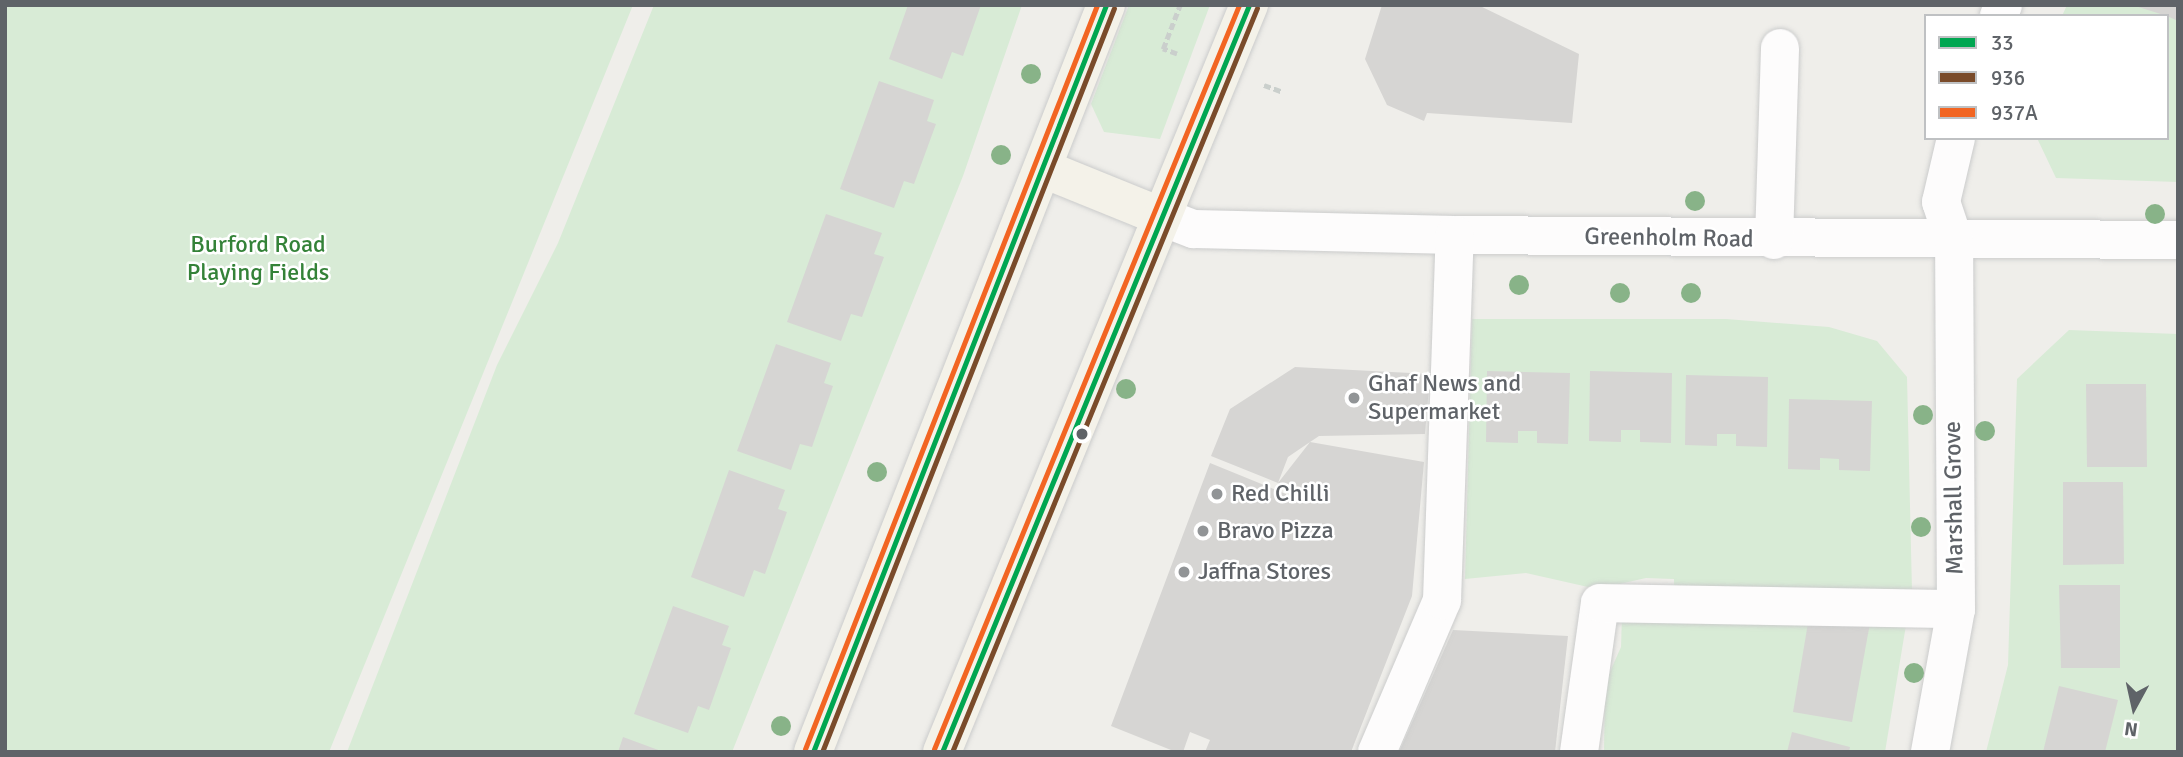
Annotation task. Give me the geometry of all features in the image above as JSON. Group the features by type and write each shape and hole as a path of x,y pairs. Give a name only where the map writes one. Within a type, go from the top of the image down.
{"main road":[{"path":"813,752 1044,169 1106,5"},
{"path":"942,752 1249,5"},
{"path":"1044,169 1162,217"}],"street":[{"path":"1774,240 1780,48"},
{"name":"Marshall Grove","path":"1930,752 1956,609 1954,241 1941,202 1956,140"},
{"name":"Greenholm Road","path":"1162,217 1194,229 1455,235 1774,240 2178,240"},
{"path":"1377,752 1442,600 1455,235"},
{"path":"1579,752 1600,603 1956,609"}],"green space":[{"name":"Burford Road Playing Fields","path":"5,5 633,5 329,752 5,752"},
{"path":"654,5 1022,5 963,176 732,752 347,752 497,365 558,243"},
{"path":"1129,5 1210,5 1160,139 1104,132 1091,104"},
{"path":"2067,5 2178,5 2178,182 2056,178 2038,140 2169,140 2169,14 2063,14"},
{"path":"1472,319 1726,319 1829,327 1877,341 1907,377 1912,591 1674,590 1674,579 1646,578 1597,589 1526,573 1465,579"},
{"path":"2069,330 2178,334 2178,752 1986,752 2008,665 2017,379"},
{"path":"1622,614 1907,619 1885,752 1604,752 1605,683 1621,647"}],"building":[{"path":"908,5 981,5 963,56 952,52 942,79 889,59"},
{"path":"1382,5 1478,5 1579,54 1572,123 1427,113 1424,121 1387,105 1365,59"},
{"path":"2132,5 2178,5 2178,21 2169,17 2169,14"},
{"path":"879,81 934,100 927,121 936,124 914,184 904,181 894,208 840,189"},
{"path":"826,214 882,233 874,254 884,257 862,317 851,314 841,341 787,322"},
{"path":"776,344 831,363 824,383 833,386 812,447 800,444 791,470 737,451"},
{"path":"1295,367 1430,374 1425,434 1319,436 1288,457 1278,483 1211,456 1230,409"},
{"path":"1487,371 1570,373 1568,444 1537,443 1537,431 1518,431 1518,443 1486,442"},
{"path":"1590,371 1672,373 1671,443 1640,442 1640,430 1621,430 1621,442 1589,441"},
{"path":"1686,375 1768,377 1767,447 1736,446 1736,434 1717,434 1717,446 1685,445"},
{"path":"2086,384 2146,384 2147,467 2087,467"},
{"path":"1789,399 1872,401 1870,471 1839,470 1839,459 1820,458 1820,470 1788,469"},
{"path":"1310,442 1424,462 1412,596 1351,752 1205,752 1210,740 1190,732 1183,752 1176,752 1111,726 1210,463 1298,499 1278,483"},
{"path":"729,470 785,490 778,509 787,512 765,574 754,570 744,597 691,577"},
{"path":"2063,482 2123,482 2124,564 2063,565"},
{"path":"2059,585 2120,585 2120,668 2061,668"},
{"path":"673,606 729,626 722,645 731,648 709,710 698,706 688,733 634,714"},
{"path":"1808,623 1870,623 1852,722 1793,712"},
{"path":"1453,630 1568,636 1555,752 1399,752"},
{"path":"2059,686 2118,700 2105,752 2043,752"},
{"path":"1792,732 1850,747 1849,752 1787,752"},
{"path":"623,737 661,751 661,752 618,752"}],"transit line":[{"name":"937A","path":"805,749 1097,5"},
{"name":"33","path":"813,752 1106,5"},
{"name":"937A","path":"934,749 1239,5"},
{"name":"33","path":"942,752 1249,5"},
{"name":"936","path":"822,752 1114,8"},
{"name":"936","path":"952,752 1257,8"}],"place":[{"name":"Ghaf News and Supermarket","path":"1354,398"},
{"name":"Red Chilli","path":"1217,494"},
{"name":"Bravo Pizza","path":"1203,531"},
{"name":"Jaffna Stores","path":"1184,572"}]}
